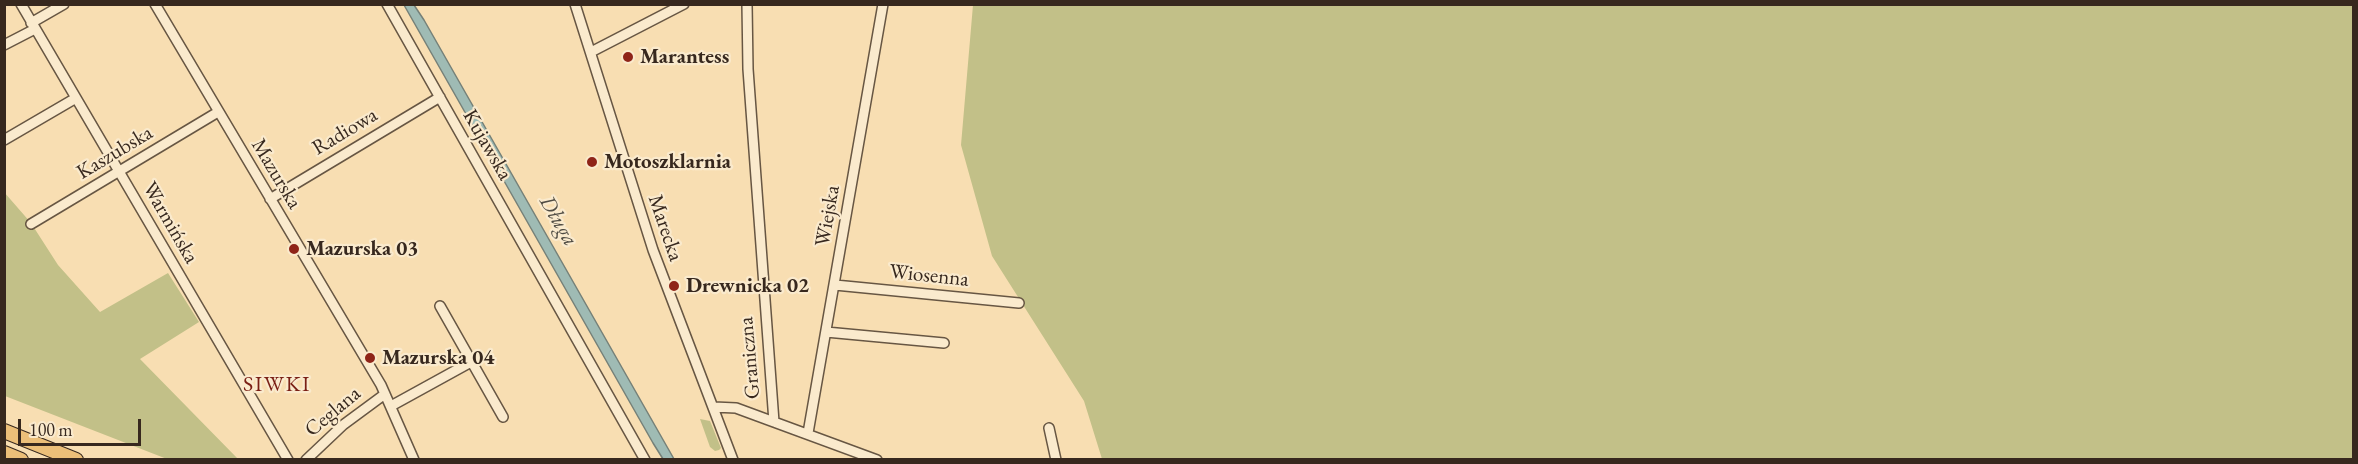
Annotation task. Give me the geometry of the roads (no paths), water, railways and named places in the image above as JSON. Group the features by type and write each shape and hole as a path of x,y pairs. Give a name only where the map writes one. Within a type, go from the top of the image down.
{"highway":[{"path":"4,431 75,459"},
{"path":"4,453 21,459"}],"street":[{"name":"Warmińska","path":"21,4 288,459"},
{"path":"4,45 64,4"},
{"name":"Mazurska","path":"155,4 385,394 414,459"},
{"name":"Kujawska","path":"387,4 645,459"},
{"name":"Marecka","path":"575,4 653,250 733,459"},
{"path":"591,52 684,4"},
{"name":"Graniczna","path":"747,4 748,69 774,422"},
{"name":"Wiejska","path":"808,434 884,4"},
{"name":"Radiowa","path":"270,199 440,97"},
{"path":"4,140 76,98"},
{"name":"Kaszubska","path":"31,224 218,112"},
{"name":"Wiosenna","path":"835,285 1019,303"},
{"path":"440,306 503,417"},
{"path":"826,332 944,343"},
{"path":"391,406 471,362"},
{"name":"Ceglana","path":"306,459 343,426 385,394"},
{"path":"714,407 736,408 877,459"},
{"path":"1049,428 1056,459"}],"water":[{"path":"404,5 414,5 424,20 674,459 663,459 653,443"}],"place":[{"name":"Marantess","path":"628,57"},
{"name":"Motoszklarnia","path":"592,162"},
{"name":"Mazurska 03","path":"294,249"},
{"name":"Drewnicka 02","path":"674,286"},
{"name":"Mazurska 04","path":"370,358"}],"district":[{"name":"SIWKI","path":"277,385"}],"water label":[{"name":"Długa","path":"558,221"}]}
